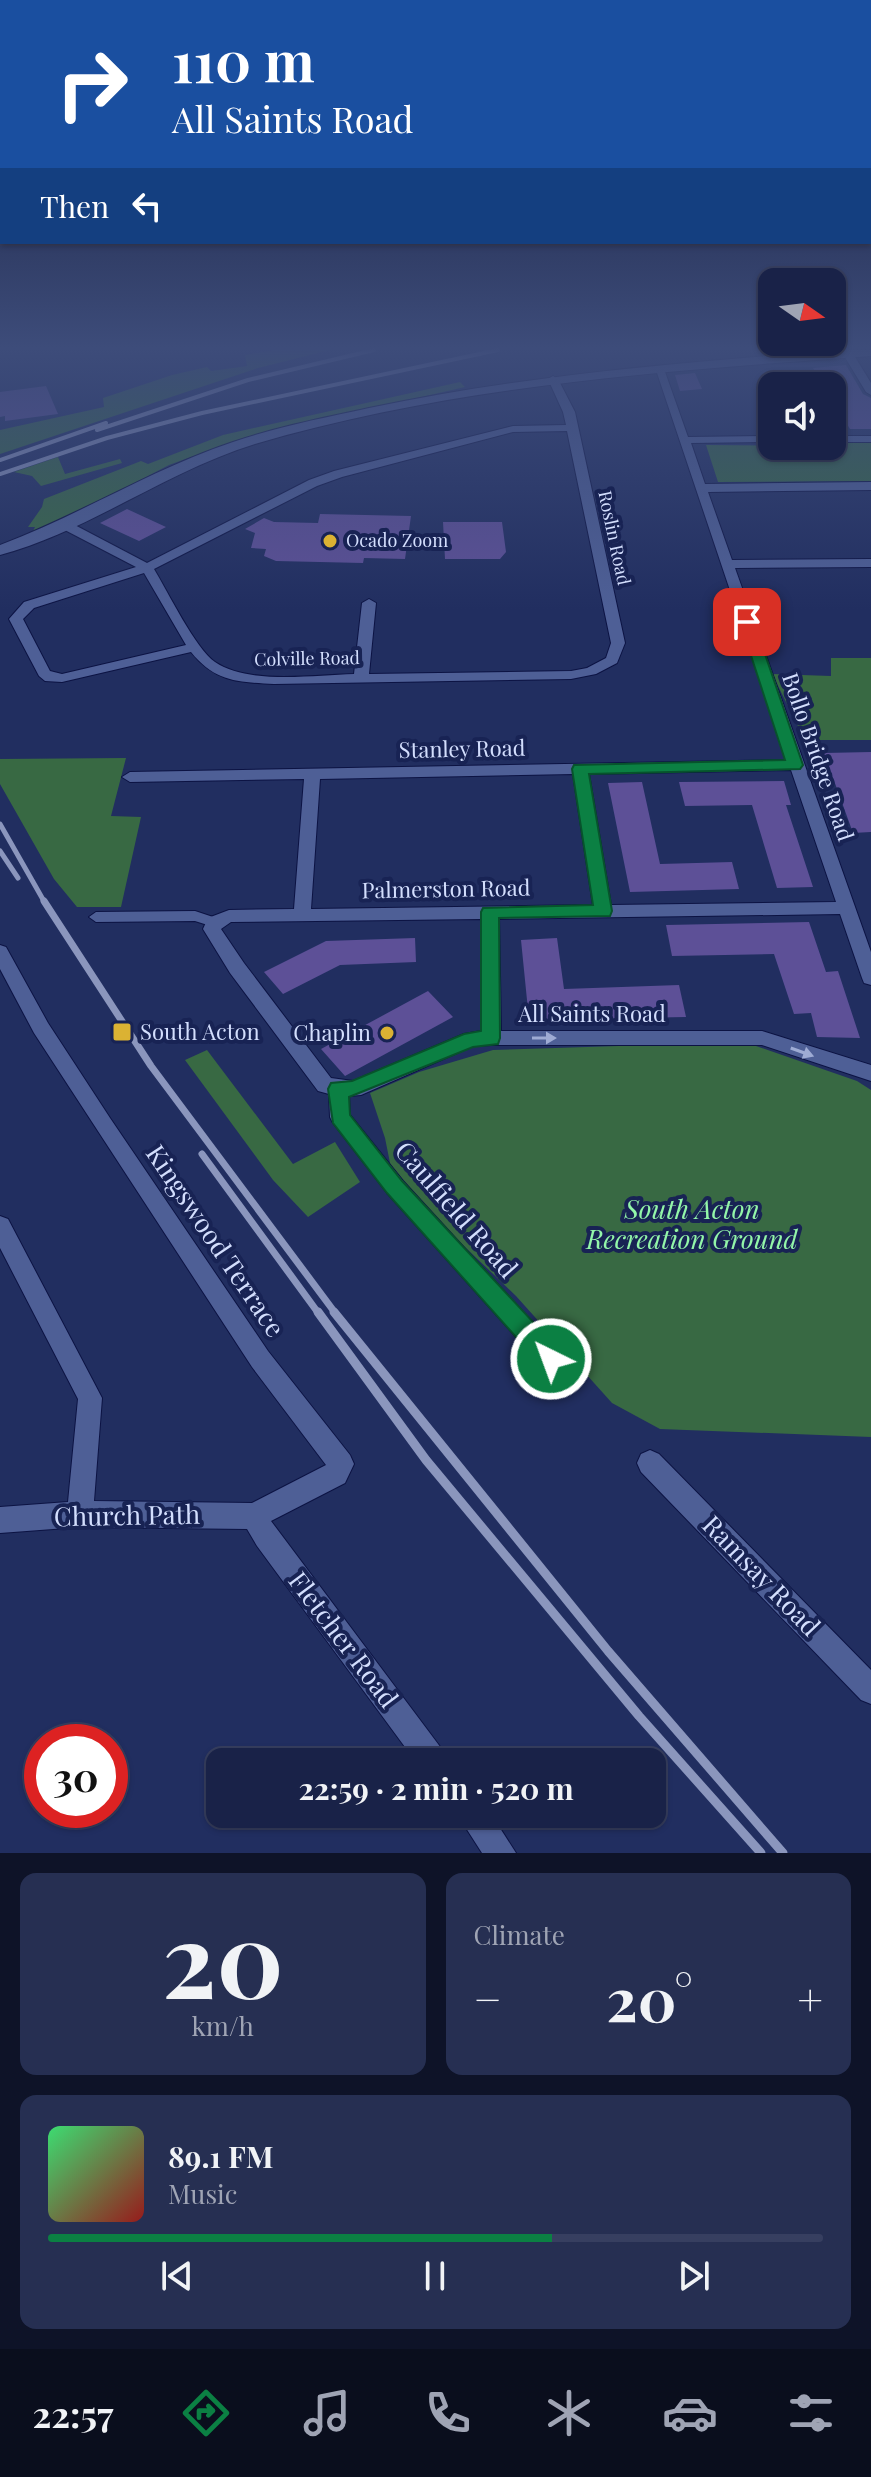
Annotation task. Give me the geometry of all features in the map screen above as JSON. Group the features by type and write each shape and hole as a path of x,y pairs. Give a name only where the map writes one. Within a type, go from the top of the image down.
{"street":[{"path":"0,550 65,525 237,446 276,436"},
{"path":"194,647 62,678 50,678 44,673 16,619 21,611 50,597 147,568 313,483 484,436"},
{"name":"Roslin Road","path":"573,436 618,643 612,660"},
{"name":"Bollo Bridge Road","path":"684,436 871,978"},
{"path":"685,440 758,439"},
{"path":"846,439 871,439"},
{"path":"701,488 871,486"},
{"path":"65,525 147,568"},
{"path":"728,564 871,563"},
{"name":"Colville Road","path":"147,568 194,647 208,664 236,678 571,675 591,671 612,660"},
{"path":"361,676 369,603"},
{"name":"Stanley Road","path":"130,777 795,765"},
{"path":"580,769 603,911"},
{"path":"302,915 312,774"},
{"name":"Palmerston Road","path":"96,917 195,916 214,922 229,916 846,908"},
{"path":"490,912 491,1038"},
{"path":"214,922 215,936 254,992 325,1085 339,1089"},
{"name":"Kingswood Terrace","path":"0,952 41,1028 112,1137 260,1359 341,1464 336,1474 254,1516"},
{"name":"All Saints Road","path":"339,1089 354,1089 471,1039 491,1038 762,1038 871,1073"},
{"name":"Caulfield Road","path":"339,1089 340,1117 386,1175 551,1359"},
{"path":"0,1226 90,1398 80,1514"},
{"name":"Ramsay Road","path":"650,1463 871,1690"},
{"name":"Church Path","path":"0,1520 80,1514 254,1516"},
{"name":"Fletcher Road","path":"254,1516 266,1537 424,1748"},
{"path":"482,1828 501,1853"}],"green space":[{"path":"0,436 53,436 0,454"},
{"path":"219,436 248,436 169,465 40,532 32,533 35,527 28,527 44,499 141,461 148,464"},
{"path":"846,443 871,443 871,481 718,482 706,445 758,445 758,460 846,460"},
{"path":"58,457 65,474 120,459 122,463 41,486 32,476 14,472"},
{"path":"831,658 871,658 871,740 805,740 772,674 831,676"},
{"path":"126,758 111,816 141,817 121,907 77,907 54,879 0,784 0,759"},
{"name":"South Acton Recreation Ground","path":"756,1046 857,1081 871,1090 871,1437 660,1429 612,1403 516,1296 393,1178 385,1138 370,1093 419,1072 493,1050"},
{"path":"207,1050 293,1164 335,1142 360,1182 308,1217 273,1180 185,1060"}],"building":[{"path":"127,509 166,527 139,541 100,523"},
{"name":"Ocado Zoom","path":"320,514 411,516 405,559 364,558 363,563 276,561 264,556 266,549 251,548 255,533 245,529 264,518 274,522 318,523"},
{"path":"443,522 502,522 506,552 500,559 445,559"},
{"path":"871,752 871,832 853,833 824,753"},
{"path":"784,781 791,805 786,805 813,887 777,888 752,805 685,806 679,782"},
{"path":"642,782 660,864 732,862 739,889 630,892 608,783"},
{"path":"809,922 826,972 838,971 860,1038 817,1037 811,1013 794,1014 774,954 672,956 666,925"},
{"path":"415,938 416,962 340,965 283,994 264,972 326,941"},
{"path":"557,938 564,989 679,985 686,1017 529,1020 521,940"},
{"name":"Chaplin","path":"428,991 453,1017 345,1076 321,1049"}],"railway":[{"path":"0,460 67,436"},
{"path":"0,474 113,436"},
{"path":"0,824 45,903"},
{"path":"0,851 18,878"},
{"path":"44,901 151,1066 336,1314"},
{"path":"202,1154 319,1314"},
{"path":"318,1312 426,1460 639,1716 761,1853"},
{"path":"334,1312 608,1651 783,1853"}],"place":[{"name":"Ocado Zoom","path":"330,541"},
{"name":"South Acton","path":"122,1032"},
{"name":"Chaplin","path":"387,1033"}],"route":[{"path":"551,1359 395,1187 340,1117 339,1089 354,1089 471,1039 491,1038 490,912 603,911 580,769 795,765 747,622"}]}
